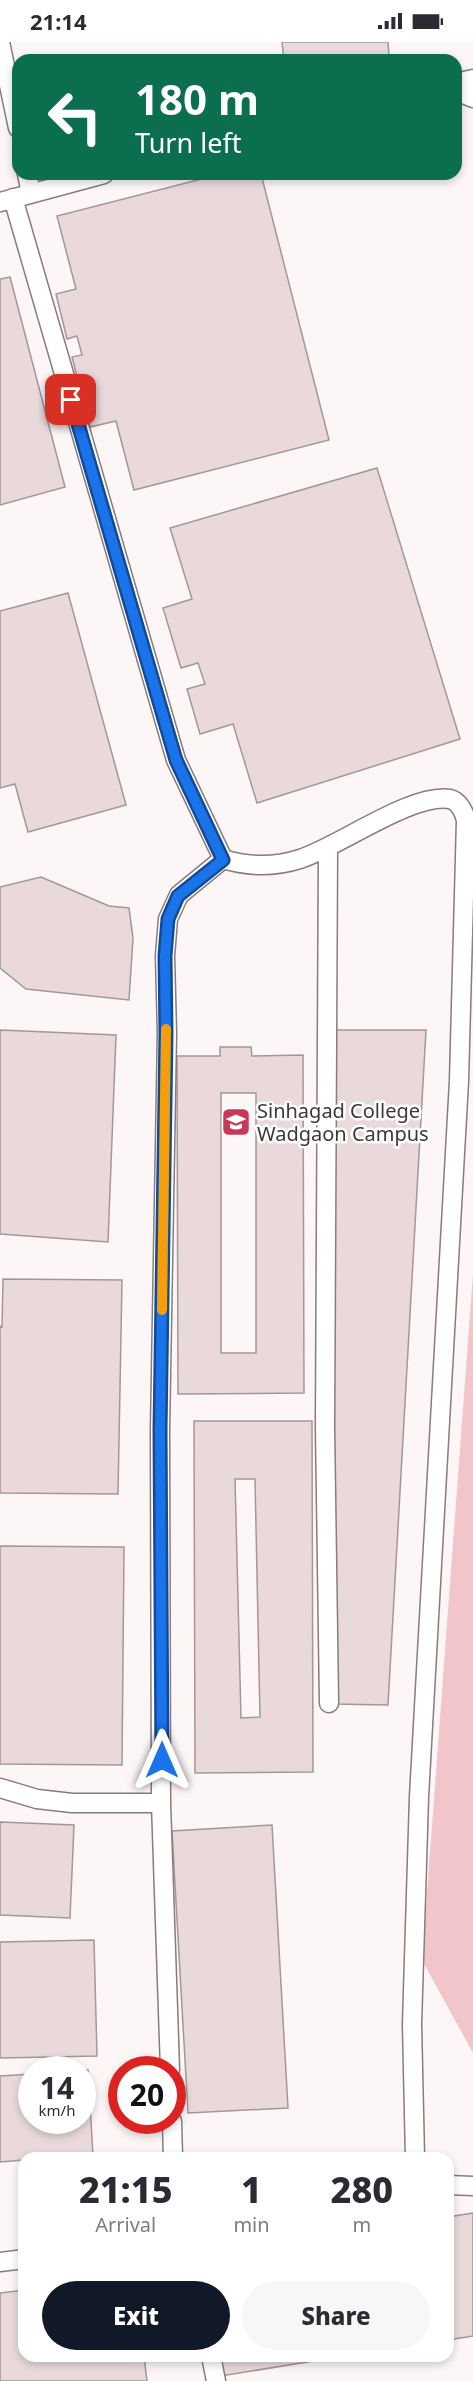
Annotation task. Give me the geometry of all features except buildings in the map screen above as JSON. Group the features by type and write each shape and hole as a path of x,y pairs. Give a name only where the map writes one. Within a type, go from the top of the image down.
{"lane":[{"path":"0,42 12,99"},
{"path":"28,180 31,193"},
{"path":"81,180 6,200 176,760 223,860"},
{"path":"223,860 246,866 300,859 328,848 420,803 451,799 460,807 466,820 459,1081 419,1797 412,2024 415,2152"},
{"path":"328,848 326,1426 329,1703"},
{"path":"170,2056 161,1803 160,1430 166,947 168,919 178,896 223,860"},
{"path":"0,1788 37,1799 72,1803 161,1803"},
{"path":"172,2134 173,2152"},
{"path":"454,2185 473,2186"},
{"path":"0,2262 18,2260"},
{"path":"212,2362 216,2381"}],"shaded area":[{"path":"473,1274 473,2053 422,1960"}],"slow traffic":[{"path":"162,1310 166,1029"}],"place":[{"name":"Sinhagad College Wadgaon Campus","path":"236,1122"}],"route":[{"path":"71,400 176,760 223,860 178,896 168,919 165,956 166,1033 160,1430 162,1760"}]}
